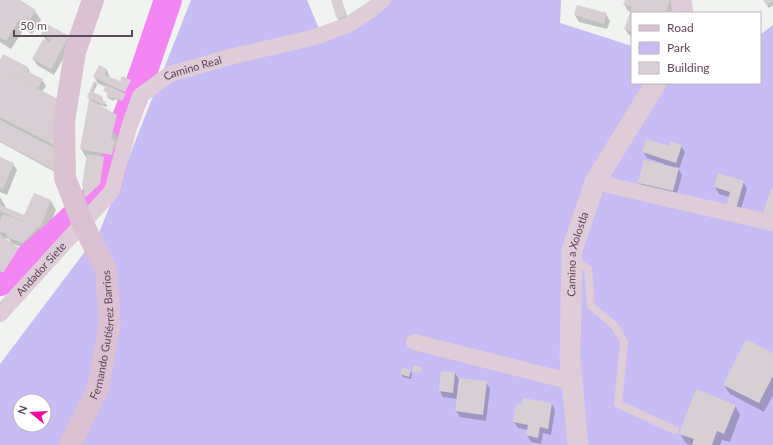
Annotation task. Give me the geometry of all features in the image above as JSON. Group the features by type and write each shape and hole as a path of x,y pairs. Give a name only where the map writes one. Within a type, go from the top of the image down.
{"main road":[{"name":"Fernando Gutiérrez Barrios","path":"70,445 98,388 110,322 106,270 65,178 64,122 75,52 93,0"}],"street":[{"name":"Camino Real","path":"78,210 112,191 130,124 140,96 170,74 230,57 314,37 348,25 372,10 383,0"},
{"path":"682,0 683,12"},
{"name":"Camino a Xolostla","path":"580,444 570,360 572,250 595,182 655,84"},
{"path":"595,182 773,223"},
{"name":"Andador Siete","path":"0,314 78,210"},
{"path":"414,342 572,382"}],"lane":[{"path":"572,259 588,269 591,306 614,326 624,342 618,404 675,430"}],"green space":[{"path":"191,0 307,0 322,36 382,0 561,0 560,23 631,46 631,84 761,84 761,34 773,25 773,445 0,445 0,364 99,233"}],"building":[{"path":"0,0 20,0 36,10 27,25 19,20 6,41 0,37"},
{"path":"331,0 342,0 347,15 337,19"},
{"path":"625,0 670,0 666,12 631,12 631,31 624,29 632,7 623,4"},
{"path":"763,0 773,0 773,1 767,6"},
{"path":"577,5 607,13 604,24 574,15"},
{"path":"47,24 69,36 51,69 32,59 43,39 50,43 51,40 41,34"},
{"path":"3,54 28,67 27,71 43,79 38,88 0,69 0,60"},
{"path":"99,65 107,69 105,75 120,81 122,76 131,80 125,92 93,77"},
{"path":"0,69 60,100 56,146 0,117"},
{"path":"94,81 96,82 92,92 102,96 101,99 106,102 104,105 87,97"},
{"path":"106,85 126,94 122,101 106,96 108,93 103,91"},
{"path":"89,99 117,115 111,138 115,141 112,155 80,149"},
{"path":"0,120 58,150 54,170 0,141"},
{"path":"646,139 669,146 670,141 682,145 676,163 642,152"},
{"path":"87,154 104,157 100,184 85,198 82,185"},
{"path":"0,157 14,163 3,189 0,188"},
{"path":"644,160 679,168 673,191 638,183"},
{"path":"718,173 744,181 736,209 726,206 730,192 714,187"},
{"path":"771,188 773,189 773,217 763,214"},
{"path":"34,193 51,200 40,228 38,227 23,243 6,237 7,234 0,232 0,221 3,214 28,223 0,211 0,205 24,215"},
{"path":"0,235 19,248 3,273 0,271"},
{"path":"746,339 773,353 773,376 759,403 723,385"},
{"path":"414,365 422,368 420,373 412,371"},
{"path":"402,367 411,370 409,377 400,374"},
{"path":"441,371 455,372 453,393 439,391"},
{"path":"459,378 487,381 483,415 455,411"},
{"path":"696,389 736,405 724,434 717,431 712,445 692,445 694,439 679,434"},
{"path":"523,398 552,403 548,429 540,427 538,438 526,435 528,425 513,422 516,404 522,405"}],"waterway":[{"path":"124,123 168,0"},
{"path":"0,282 55,235 108,185 114,162"}]}
